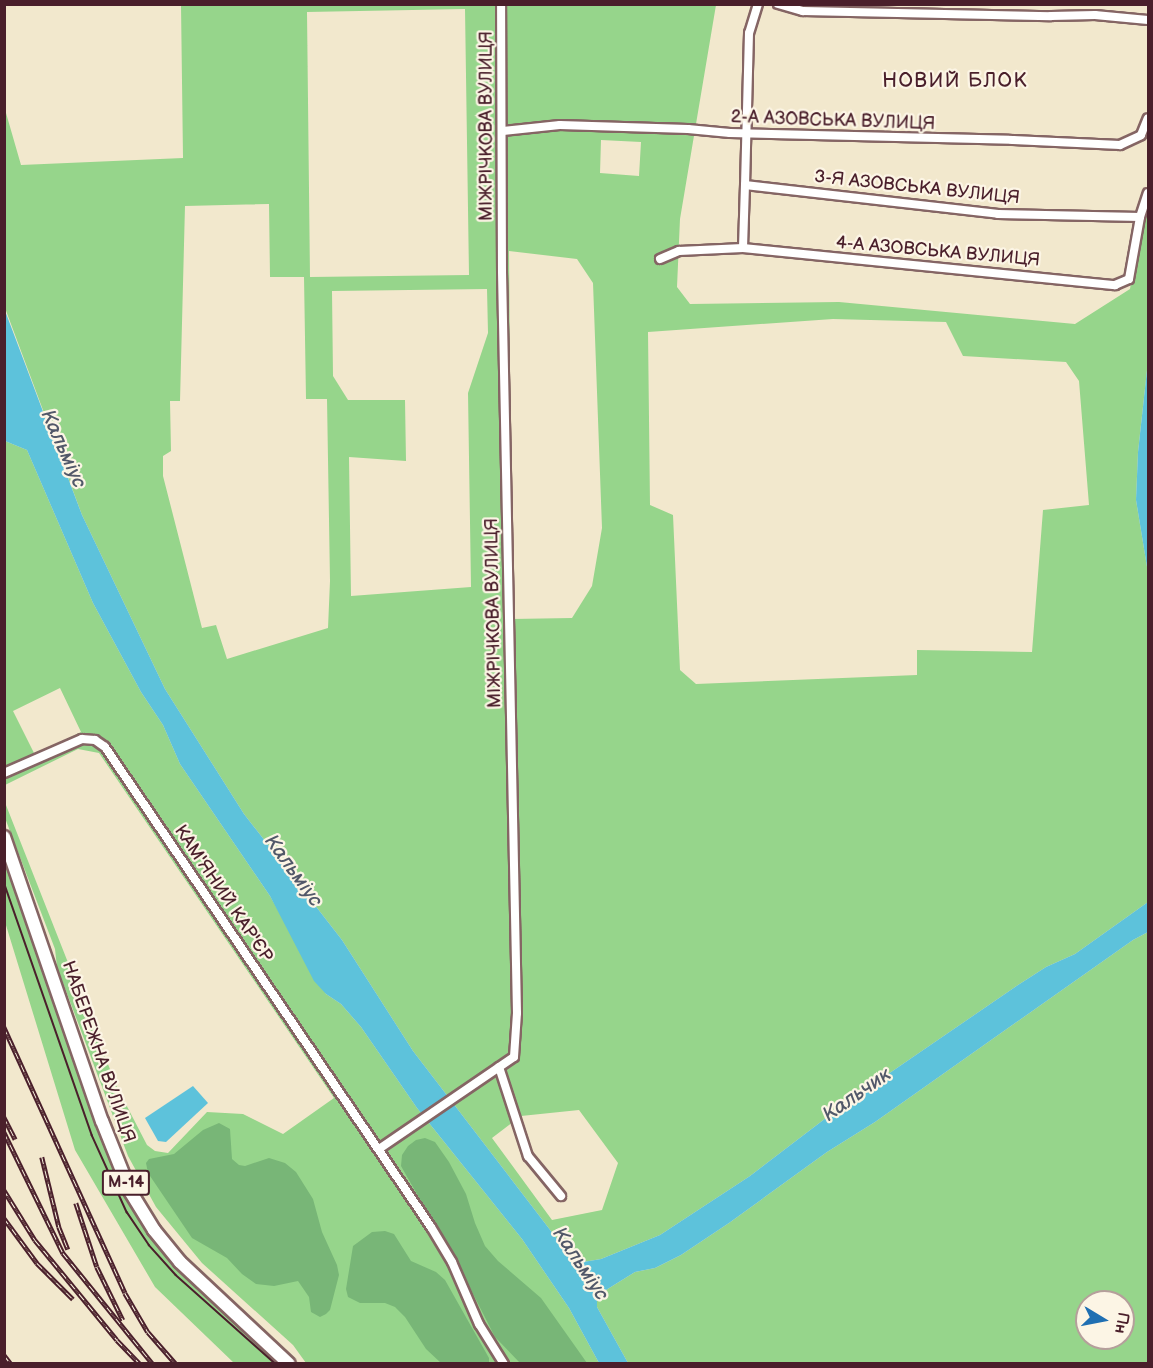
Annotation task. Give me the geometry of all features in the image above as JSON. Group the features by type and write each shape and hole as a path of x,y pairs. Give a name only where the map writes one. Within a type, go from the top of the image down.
{"highway":[{"name":"НАБЕРЕЖНА ВУЛИЦЯ","path":"4,837 102,1122 130,1191 154,1230 180,1262 288,1364"}],"street":[{"name":"МІЖРІЧКОВА ВУЛИЦЯ","path":"499,1067 514,1057 517,1013 502,271 501,4"},
{"path":"742,248 749,33 758,4"},
{"path":"778,4 803,10 1002,16 1095,15 1149,20"},
{"name":"2-А АЗОВСЬКА ВУЛИЦЯ","path":"503,131 560,125 1120,145 1141,135 1149,118"},
{"name":"3-Я АЗОВСЬКА ВУЛИЦЯ","path":"745,185 998,214 1140,217"},
{"path":"1140,217 1149,193"},
{"name":"4-А АЗОВСЬКА ВУЛИЦЯ","path":"660,259 679,251 742,248 1115,285 1129,279 1140,217"},
{"name":"КАМ'ЯНИЙ КАР'ЄР","path":"4,773 82,739 95,740 105,747 379,1149 452,1262 479,1324 504,1364"},
{"path":"379,1149 499,1067 528,1156 561,1196"}],"green space":[{"path":"181,5 716,5 680,219 677,287 690,304 839,302 1075,324 1130,289 1142,220 1148,205 1148,361 1138,452 1136,500 1148,573 1148,902 1075,954 1046,967 1018,985 843,1105 750,1176 660,1235 601,1259 583,1262 567,1252 413,1051 342,940 244,814 165,689 82,515 5,308 4,106 21,165 183,158","holes":["465,9 469,275 310,277 307,12","601,140 641,142 639,176 600,173","269,204 270,277 304,277 306,399 327,399 330,581 328,628 227,659 216,625 202,628 163,476 163,456 171,451 170,401 180,401 185,206","509,251 577,259 593,283 602,528 592,586 572,618 512,619","487,289 488,333 468,393 471,587 351,596 349,457 406,461 405,400 348,400 333,376 332,291","833,319 946,322 963,356 1066,362 1079,381 1089,505 1043,510 1032,652 917,650 917,675 696,684 680,670 673,515 650,505 648,332","579,1110 618,1163 602,1210 552,1220 492,1138 521,1116"]},
{"path":"5,441 27,450 93,603 141,692 163,725 180,764 270,896 326,994 341,1004 361,1027 417,1108 522,1239 569,1308 599,1363 306,1363 293,1345 202,1263 156,1207 128,1156 57,967 55,949 5,818 4,800 117,1087 147,1145 155,1151 168,1153 207,1112 243,1114 283,1134 334,1098 99,753 78,749 5,785","holes":["60,688 81,732 35,755 13,711"]},
{"path":"4,861 112,1164 125,1192 133,1205 284,1363 234,1363 155,1287 75,1150 5,922"},
{"path":"1148,932 1148,1363 628,1363 597,1307 597,1298 635,1272 655,1268 681,1255 827,1152 875,1122 1133,940"},
{"path":"219,1123 230,1129 232,1159 239,1165 245,1166 269,1158 285,1163 296,1172 313,1199 322,1232 337,1265 339,1275 330,1310 326,1314 320,1317 311,1312 309,1297 298,1281 274,1286 256,1284 242,1274 227,1258 192,1238 148,1173 146,1163 149,1159 174,1154 203,1130"},
{"path":"425,1138 435,1142 449,1162 466,1194 485,1246 498,1261 541,1298 587,1363 520,1363 495,1337 401,1166 402,1155 408,1146 416,1140"},
{"path":"385,1231 394,1234 411,1261 436,1272 445,1280 489,1358 489,1363 441,1363 426,1349 405,1317 395,1307 385,1303 360,1303 348,1297 346,1289 353,1246 372,1232"}],"water":[{"name":"Кальміус","path":"4,308 82,515 165,689 244,814 342,940 413,1051 567,1252 583,1262 601,1259 660,1235 750,1176 843,1105 1018,985 1046,967 1075,954 1148,902 1148,932 1133,940 875,1122 827,1152 681,1255 655,1268 635,1272 606,1290 597,1298 597,1307 628,1363 599,1363 569,1308 522,1239 417,1108 361,1027 341,1004 326,994 314,981 270,896 180,764 163,725 141,692 93,603 27,450 5,441"},
{"path":"1148,361 1148,573 1136,500 1138,452"},
{"path":"193,1086 208,1103 166,1142 158,1141 145,1118"}],"tram line":[{"path":"4,882 92,1135 127,1212 149,1245 176,1275 276,1364"}],"railway":[{"path":"4,1027 125,1293 148,1332 176,1364"},
{"path":"4,1117 15,1139"},
{"path":"4,1132 63,1253 153,1364"},
{"path":"42,1157 59,1227 68,1249"},
{"path":"4,1190 35,1240 117,1340 140,1364"},
{"path":"76,1203 97,1267 123,1320"},
{"path":"4,1218 37,1263 73,1299"},
{"path":"4,1355 11,1364"}],"district":[{"name":"НОВИЙ БЛОК","path":"955,81"}],"water label":[{"name":"Кальчик","path":"857,1095"}]}
